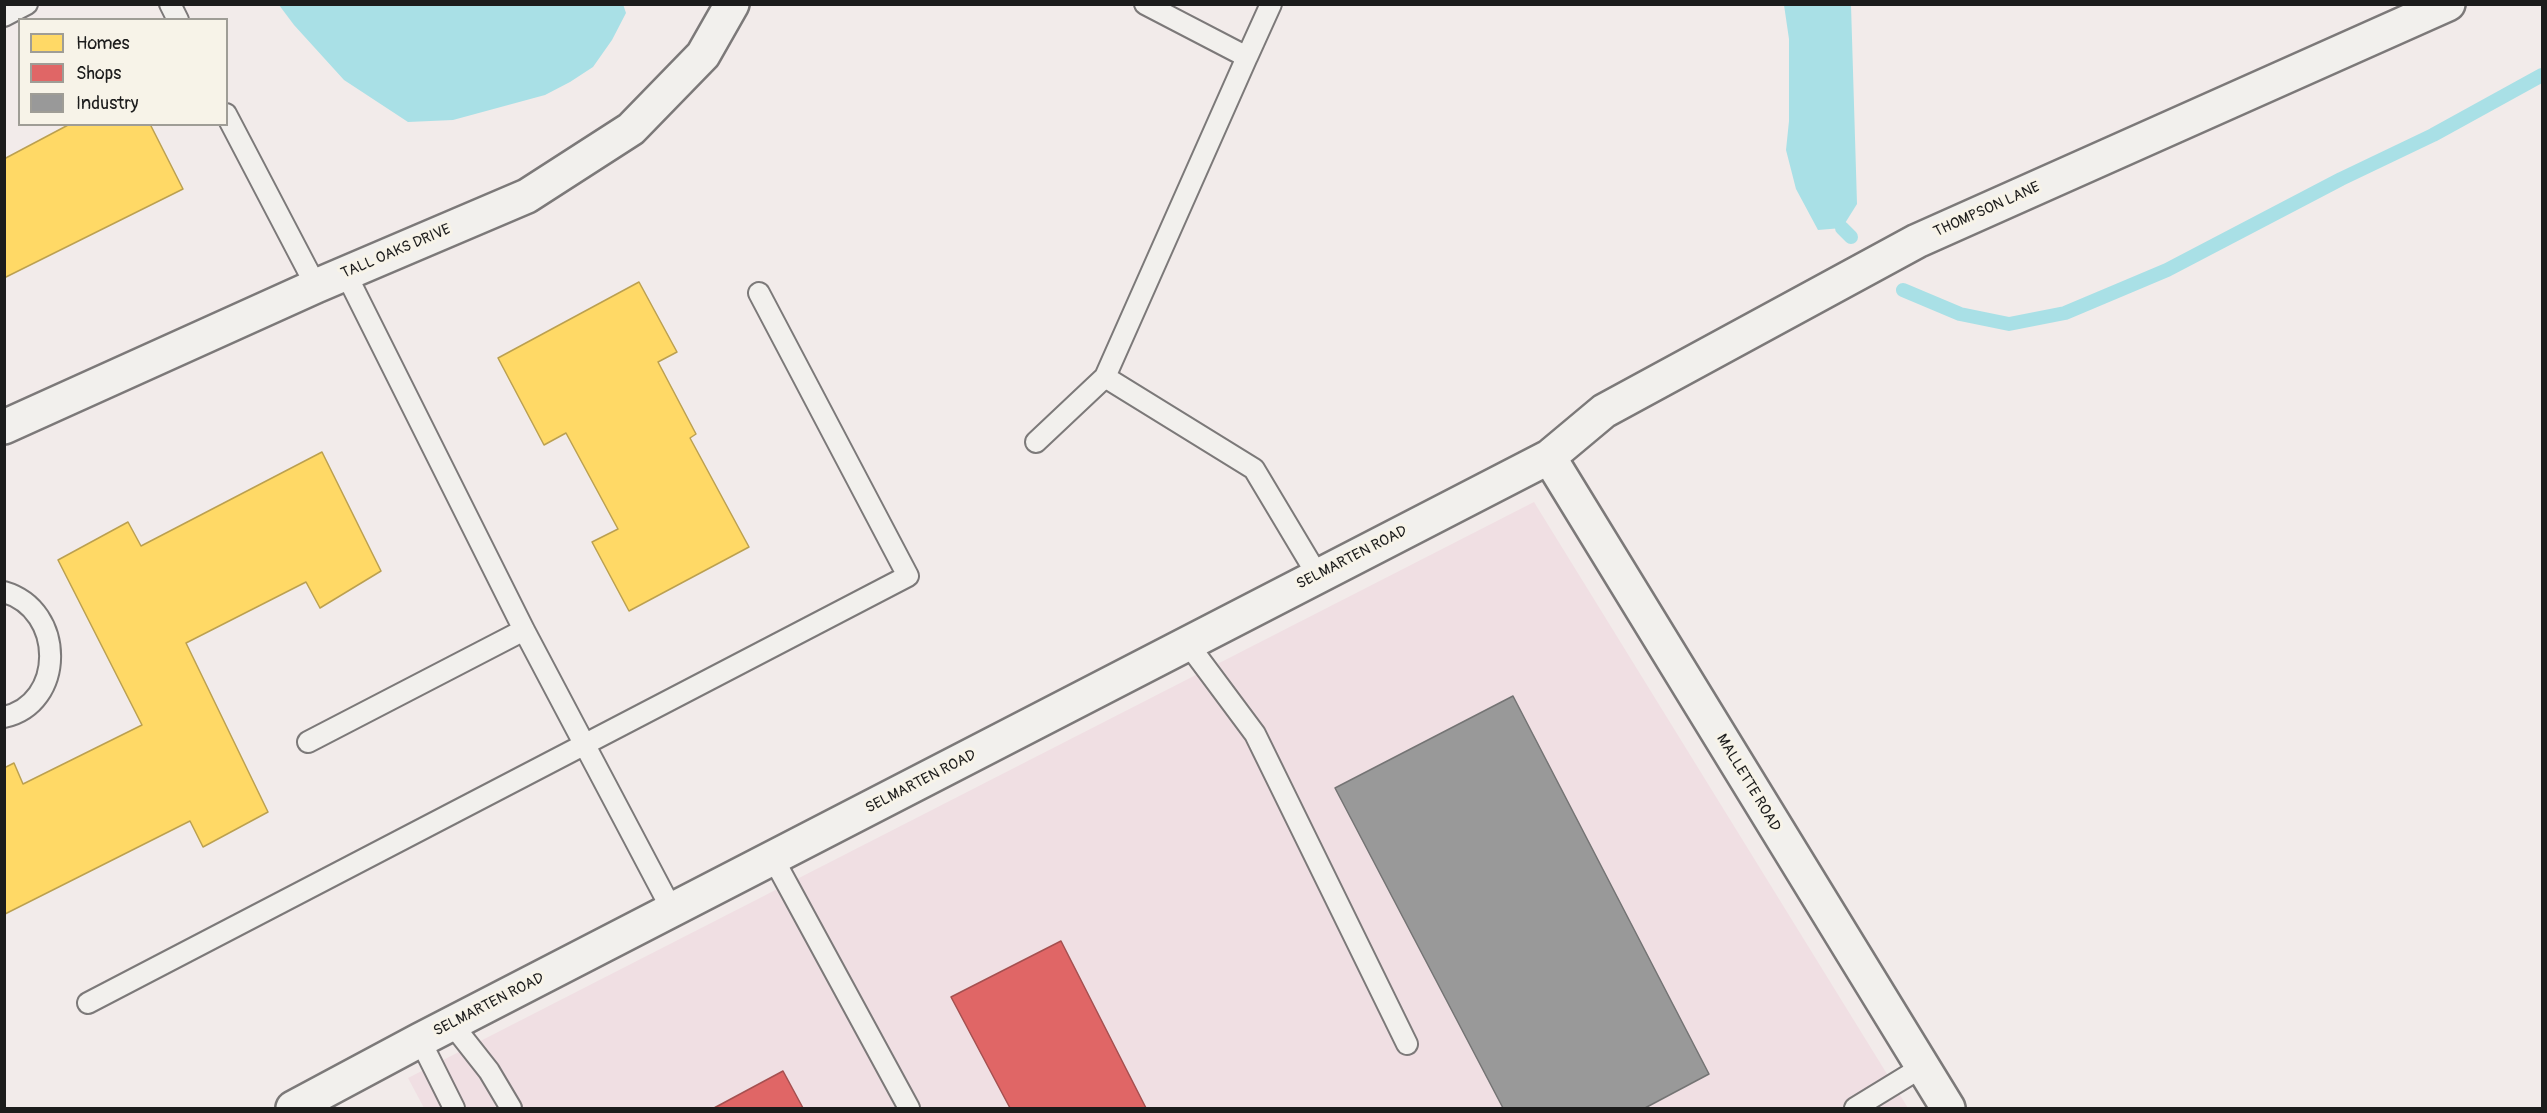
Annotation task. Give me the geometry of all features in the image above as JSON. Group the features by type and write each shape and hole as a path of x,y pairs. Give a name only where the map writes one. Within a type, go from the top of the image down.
{"street":[{"name":"TALL OAKS DRIVE","path":"4,427 316,286 527,196 631,129 703,55 732,4"},
{"name":"THOMPSON LANE","path":"1549,457 1604,411 1917,241 2448,4"},
{"name":"SELMARTEN ROAD","path":"293,1108 420,1040 1549,457"},
{"name":"MALLETTE ROAD","path":"1549,457 1948,1108"}],"lane":[{"path":"4,16 27,4"},
{"path":"170,4 177,18"},
{"path":"1145,4 1247,57"},
{"path":"1036,442 1105,377 1271,4"},
{"path":"228,118 316,286"},
{"path":"346,274 524,630 672,910"},
{"path":"88,1003 908,576 759,293"},
{"path":"1105,377 1254,469 1318,576"},
{"path":"4,592 14,595 32,607 45,625 51,646 50,667 42,688 28,704 4,717"},
{"path":"308,742 524,630"},
{"path":"1188,644 1255,734 1407,1044"},
{"path":"773,858 909,1108"},
{"path":"452,1024 489,1071 511,1108"},
{"path":"420,1040 454,1108"},
{"path":"1855,1108 1923,1067"}],"shaded area":[{"path":"1534,502 1908,1108 424,1108 408,1078"}],"water":[{"path":"623,4 626,13 612,40 593,67 570,82 545,95 453,120 408,122 344,80 279,5"},
{"path":"1784,5 1851,5 1857,204 1842,228 1818,230 1796,189 1786,150 1789,121 1789,39"}],"building: Homes":[{"path":"66,126 151,126 183,189 4,278 4,159"},
{"path":"639,282 677,352 658,362 696,434 690,438 749,547 629,611 592,542 618,529 566,433 544,445 498,358"},
{"path":"322,452 381,571 320,608 306,582 186,643 268,812 203,847 190,821 5,914 4,768 14,763 23,784 142,725 58,560 128,522 141,546"}],"building: Shops":[{"path":"1061,941 1146,1108 1010,1108 951,997"},
{"path":"783,1071 803,1108 714,1108"}],"building: Industry":[{"path":"1513,696 1709,1074 1645,1108 1503,1108 1335,788"}],"waterway":[{"path":"1903,290 1960,314 2009,324 2065,313 2167,270 2341,179 2433,135 2542,75"},
{"path":"1842,228 1851,237"}]}
